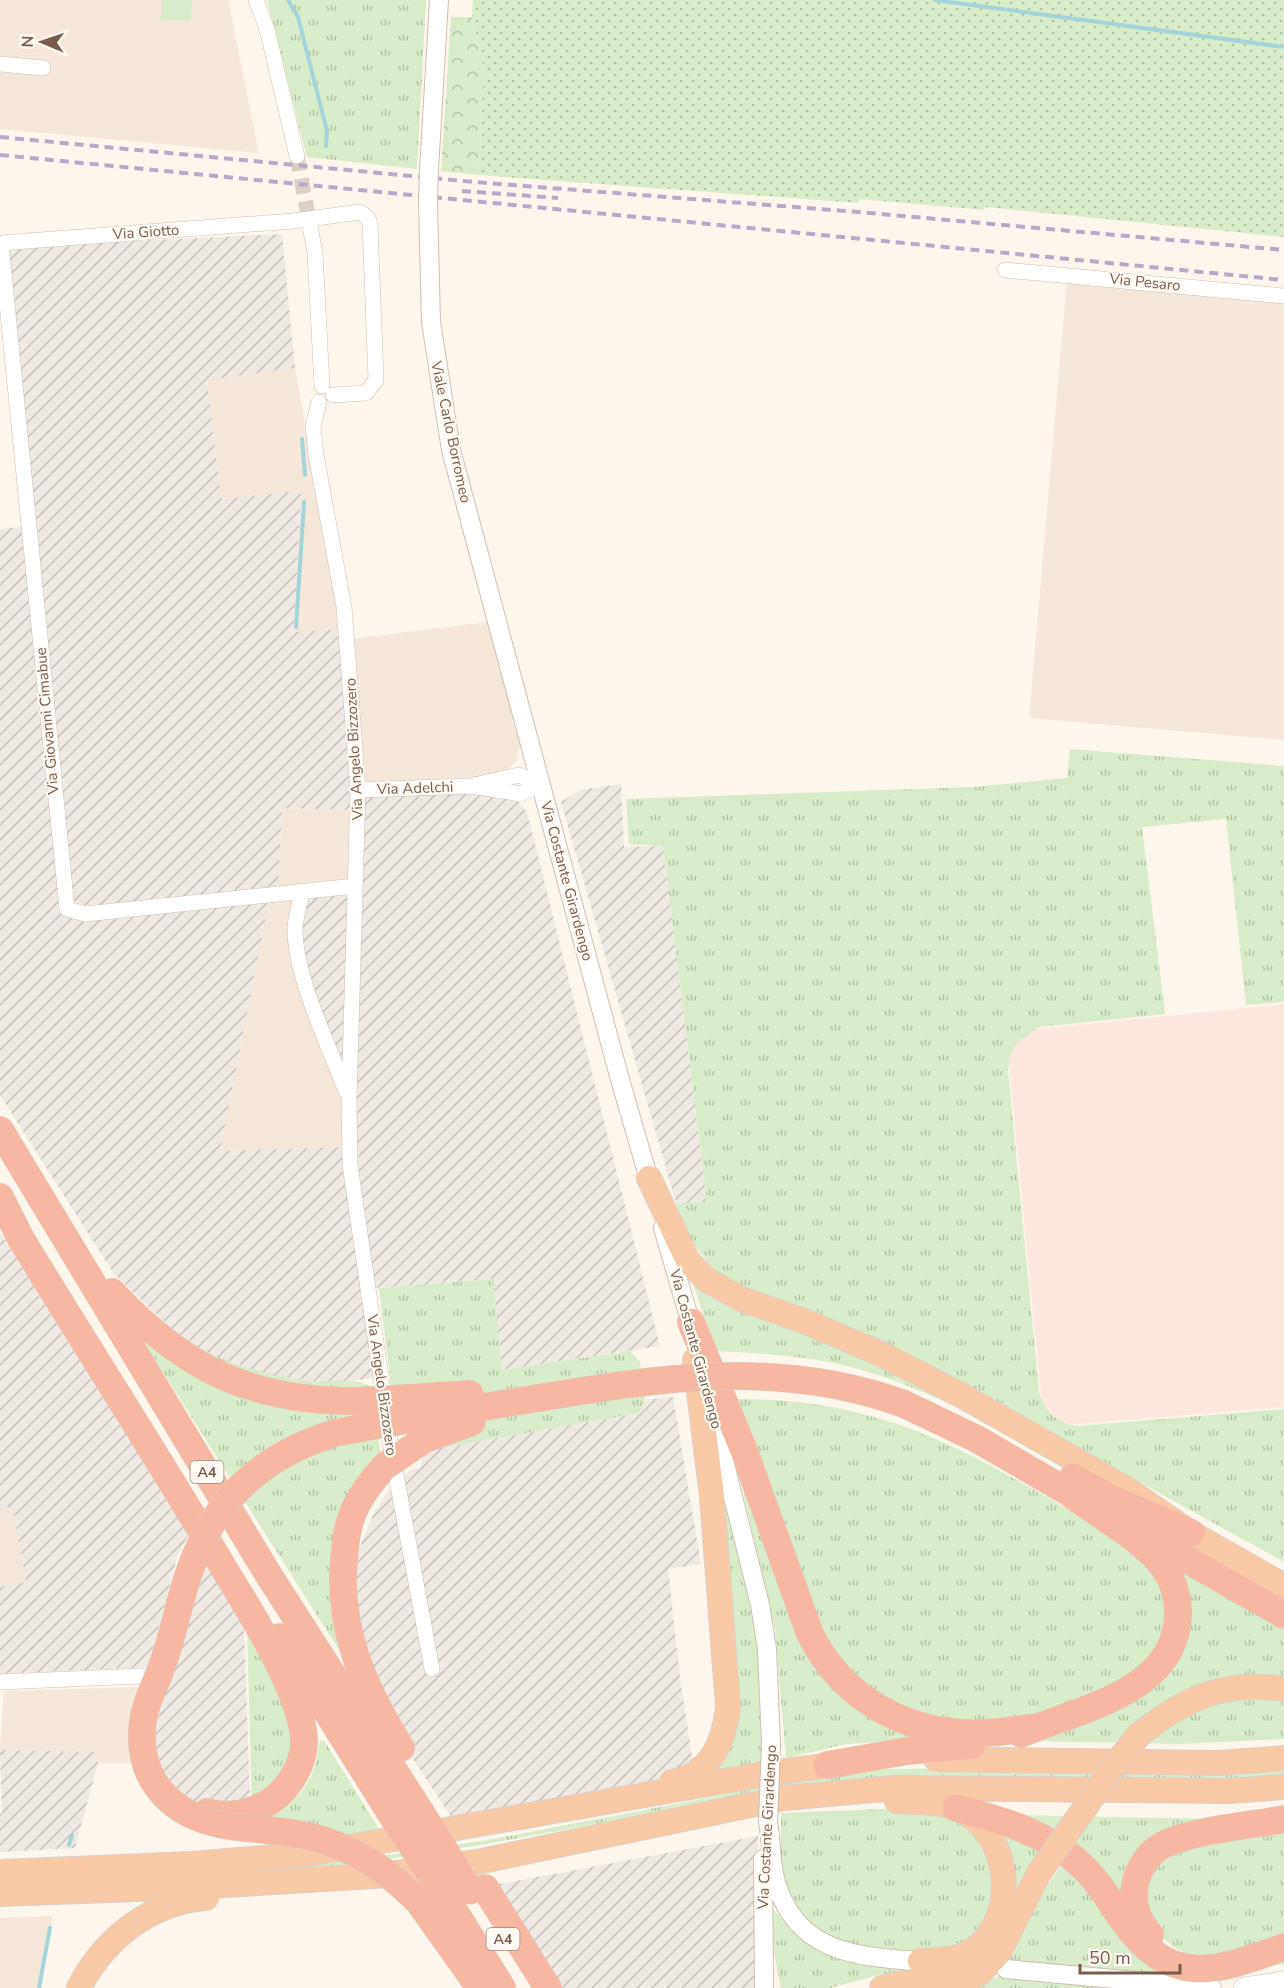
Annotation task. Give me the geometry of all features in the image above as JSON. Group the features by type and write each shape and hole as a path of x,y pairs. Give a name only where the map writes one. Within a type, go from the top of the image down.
{"highway":[{"name":"A4","path":"0,1130 268,1574 429,1810 467,1891 502,1988"},
{"path":"649,1178 688,1260 707,1280 741,1299 804,1321 881,1354 959,1394 1125,1488 1191,1533 1284,1586"},
{"name":"A4","path":"0,1191 393,1817 467,1891 535,1988"},
{"path":"0,1197 21,1239 183,1499 265,1637 294,1700 304,1741 293,1779 283,1792 270,1802 237,1815 211,1813 184,1802 169,1789 152,1754 152,1670"},
{"path":"77,1255 155,1336 201,1366 229,1380 275,1395 314,1400 360,1401 577,1392"},
{"path":"691,1322 745,1453 810,1634 822,1658 839,1679 863,1699 913,1725 956,1733 984,1733 1038,1727"},
{"path":"611,1802 650,1786 696,1774 709,1763 726,1731 729,1707 712,1497 691,1322"},
{"path":"480,1988 418,1901 375,1863 322,1840 295,1833 219,1825 196,1820 178,1809 162,1793 150,1775 142,1754 142,1737 152,1670 197,1548 218,1512 257,1471 304,1442 335,1433 577,1392 681,1377 759,1375 848,1387 997,1435 1112,1499 1191,1533"},
{"path":"429,1810 370,1697 350,1641 345,1615 343,1562 350,1522 366,1490 385,1466 417,1443 443,1431 577,1392"},
{"path":"904,1404 977,1439 1284,1615"},
{"path":"0,1872 192,1864 309,1854 827,1764 907,1751 991,1743 1038,1727 1085,1710 1142,1681 1167,1658 1178,1628 1176,1592 1160,1562 1072,1495"},
{"path":"882,1988 914,1981 971,1977 980,1973 998,1954 1016,1912 1039,1873 1119,1759 1139,1735 1181,1705 1219,1690 1245,1686 1284,1689"},
{"path":"827,1764 971,1759 1219,1763 1284,1758"},
{"path":"0,1894 312,1881 374,1876 477,1862 735,1807 811,1795 939,1786 1161,1791 1230,1791 1284,1787"},
{"path":"811,1795 865,1802 921,1802 956,1808 1039,1835 1056,1845 1094,1879 1148,1952 1187,1970 1213,1970 1284,1947"},
{"path":"920,1961 948,1960 974,1950 991,1931 1004,1899 1003,1866 997,1849 978,1824 956,1808"},
{"path":"1284,1819 1179,1839 1162,1845 1148,1857 1138,1872 1134,1899 1138,1917 1151,1935 1169,1951 1191,1959 1227,1959 1284,1937"},
{"path":"79,1988 87,1972 125,1930 163,1908 199,1898 265,1892 312,1881"},
{"path":"467,1891 548,1988"}],"main road":[{"path":"1244,1988 1280,1981"}],"street":[{"path":"256,0 267,29 297,156"},
{"name":"Viale Carlo Borromeo","path":"439,0 428,203 430,313 442,404 454,461 540,784"},
{"path":"0,64 43,68"},
{"name":"Via Giotto","path":"1,243 293,221 355,211 364,214 370,224 376,380 366,393 328,390"},
{"path":"310,226 315,253 328,390"},
{"name":"Via Giovanni Cimabue","path":"1,243 67,909 85,914 355,886"},
{"name":"Via Pesaro","path":"1005,270 1284,296"},
{"name":"Via Angelo Bizzozero","path":"328,390 316,391 319,402 313,426 316,455 344,606 358,790 349,1099 350,1165 388,1429 432,1669"},
{"name":"Via Adelchi","path":"358,790 471,786 508,775 519,775 540,784"},
{"name":"Via Costante Girardengo","path":"540,784 691,1322 760,1605 767,1649 771,1744 768,1822 763,1837 764,1988"},
{"name":"Via Angelo Bizzozero","path":"303,891 295,927 297,947 311,998 349,1099"},
{"path":"0,1682 152,1670"},
{"path":"768,1822 778,1889 790,1911 807,1931 824,1944 849,1954 881,1959 964,1964"},
{"name":"Via Costante Girardengo","path":"763,1927 773,1988"},
{"path":"1006,1969 1212,1988"}],"shaded area":[{"path":"0,0 228,0 259,153 0,129"},
{"path":"282,234 295,368 207,380 221,499 301,491 294,632 343,629 353,810 282,808 278,889 86,909 70,905 6,247"},
{"path":"1068,268 1284,288 1284,740 1029,718"},
{"path":"295,368 343,629 294,633 301,491 221,500 207,379"},
{"path":"23,527 66,911 269,900 220,1151 343,1147 375,1378 327,1383 267,1375 216,1357 180,1337 114,1274 0,1095 0,529"},
{"path":"487,622 522,737 516,761 506,771 473,781 363,785 351,639"},
{"path":"621,784 624,847 663,846 707,1203 676,1203 561,802 580,790"},
{"path":"472,790 508,796 520,803 527,812 660,1346 502,1370 493,1279 375,1288 357,1159 353,1103 291,950 297,896 361,890 364,795"},
{"path":"282,808 353,810 350,881 278,889"},
{"path":"297,896 343,1102 343,1147 220,1151 269,900"},
{"path":"1284,1004 1284,1407 1044,1427 1006,1032"},
{"path":"0,1232 189,1534 177,1558 148,1667 0,1674 0,1587 26,1582 13,1507 0,1508"},
{"path":"673,1397 701,1564 668,1569 680,1678 694,1769 673,1777 453,1820 389,1722 358,1643 356,1574 361,1544 374,1513 388,1492 411,1470 421,1468 423,1451 634,1414 642,1410 645,1400"},
{"path":"13,1506 26,1583 0,1587 0,1508"},
{"path":"204,1556 244,1625 250,1803 205,1807 180,1795 162,1772 155,1744 157,1722"},
{"path":"143,1687 135,1763 98,1763 97,1752 0,1750 4,1691"},
{"path":"0,1750 98,1752 98,1763 75,1848 0,1852 0,1814 2,1814"},
{"path":"758,1836 757,1988 563,1988 494,1885"},
{"path":"53,1916 40,1988 0,1988 0,1918"}],"green space":[{"path":"162,0 192,0 190,21 161,19"},
{"path":"267,0 426,0 417,169 307,157"},
{"path":"473,0 1284,0 1284,237 985,207 984,210 859,199 859,203 479,175 484,67 472,17"},
{"path":"451,17 472,17 484,67 479,175 441,171"},
{"path":"1070,749 1284,766 1284,1002 1246,1005 1226,819 1142,827 1165,1014 1039,1027 1016,1044 1010,1054 1008,1071 1039,1392 1045,1406 1057,1419 1077,1426 1284,1409 1284,1562 1004,1407 731,1283 704,1258 690,1238 676,1203 707,1202 663,846 629,844 626,799 974,787 1067,778"},
{"path":"686,1264 1008,1432 923,1392 879,1375 805,1358 716,1351"},
{"path":"493,1279 502,1370 630,1351 640,1362 645,1400 642,1410 634,1414 423,1451 392,1392 379,1288"},
{"path":"142,1339 256,1381 189,1343 234,1363 279,1376 312,1381 357,1382 370,1387 382,1461 357,1496 346,1661"},
{"path":"732,1399 826,1406 867,1415 907,1428 945,1443 983,1462 1114,1534 1139,1551 1174,1609 1144,1673 1044,1716 968,1724 918,1715 870,1689 830,1649"},
{"path":"739,1474 824,1668 950,1737 847,1744 786,1758 775,1631"},
{"path":"718,1477 749,1587 761,1665 762,1764 709,1775 725,1751"},
{"path":"1173,1565 1284,1626 1284,1682 1213,1702 1284,1694 1284,1739 1180,1744 1023,1741 1167,1671"},
{"path":"247,1624 296,1703 301,1761 252,1810"},
{"path":"320,1740 325,1742 379,1829 338,1839 260,1823 288,1806 303,1789 314,1769"},
{"path":"1284,1766 1284,1778 1144,1784 635,1817 486,1844 304,1872 112,1877 327,1864 488,1840 722,1795 787,1779 881,1769"},
{"path":"909,1808 964,1818 993,1848 992,1914 965,1945 927,1955 854,1949 814,1929 798,1912 781,1876 781,1813"},
{"path":"1011,1815 1216,1819 1173,1834 1129,1906"},
{"path":"1284,1825 1284,1965 1189,1955 1173,1947 1150,1925 1145,1877 1163,1854"},
{"path":"995,1826 1055,1849 995,1936"},
{"path":"1065,1860 1186,1976 1008,1963 1029,1912"},
{"path":"770,1907 807,1943 854,1962 950,1972 878,1975 830,1988 781,1988 773,1948"},
{"path":"999,1976 1155,1988 969,1988 982,1985"}],"waterway":[{"path":"288,0 298,17 327,131 326,146"},
{"path":"935,0 1284,47"},
{"path":"302,439 305,475"},
{"path":"296,627 304,502"},
{"path":"69,1845 72,1835"},
{"path":"39,1988 50,1928"}],"tunnel":[{"path":"297,156 310,226"}],"railway":[{"path":"0,137 474,182 858,212 1284,250"},
{"path":"0,155 1284,280"},
{"path":"462,191 558,198"}]}
